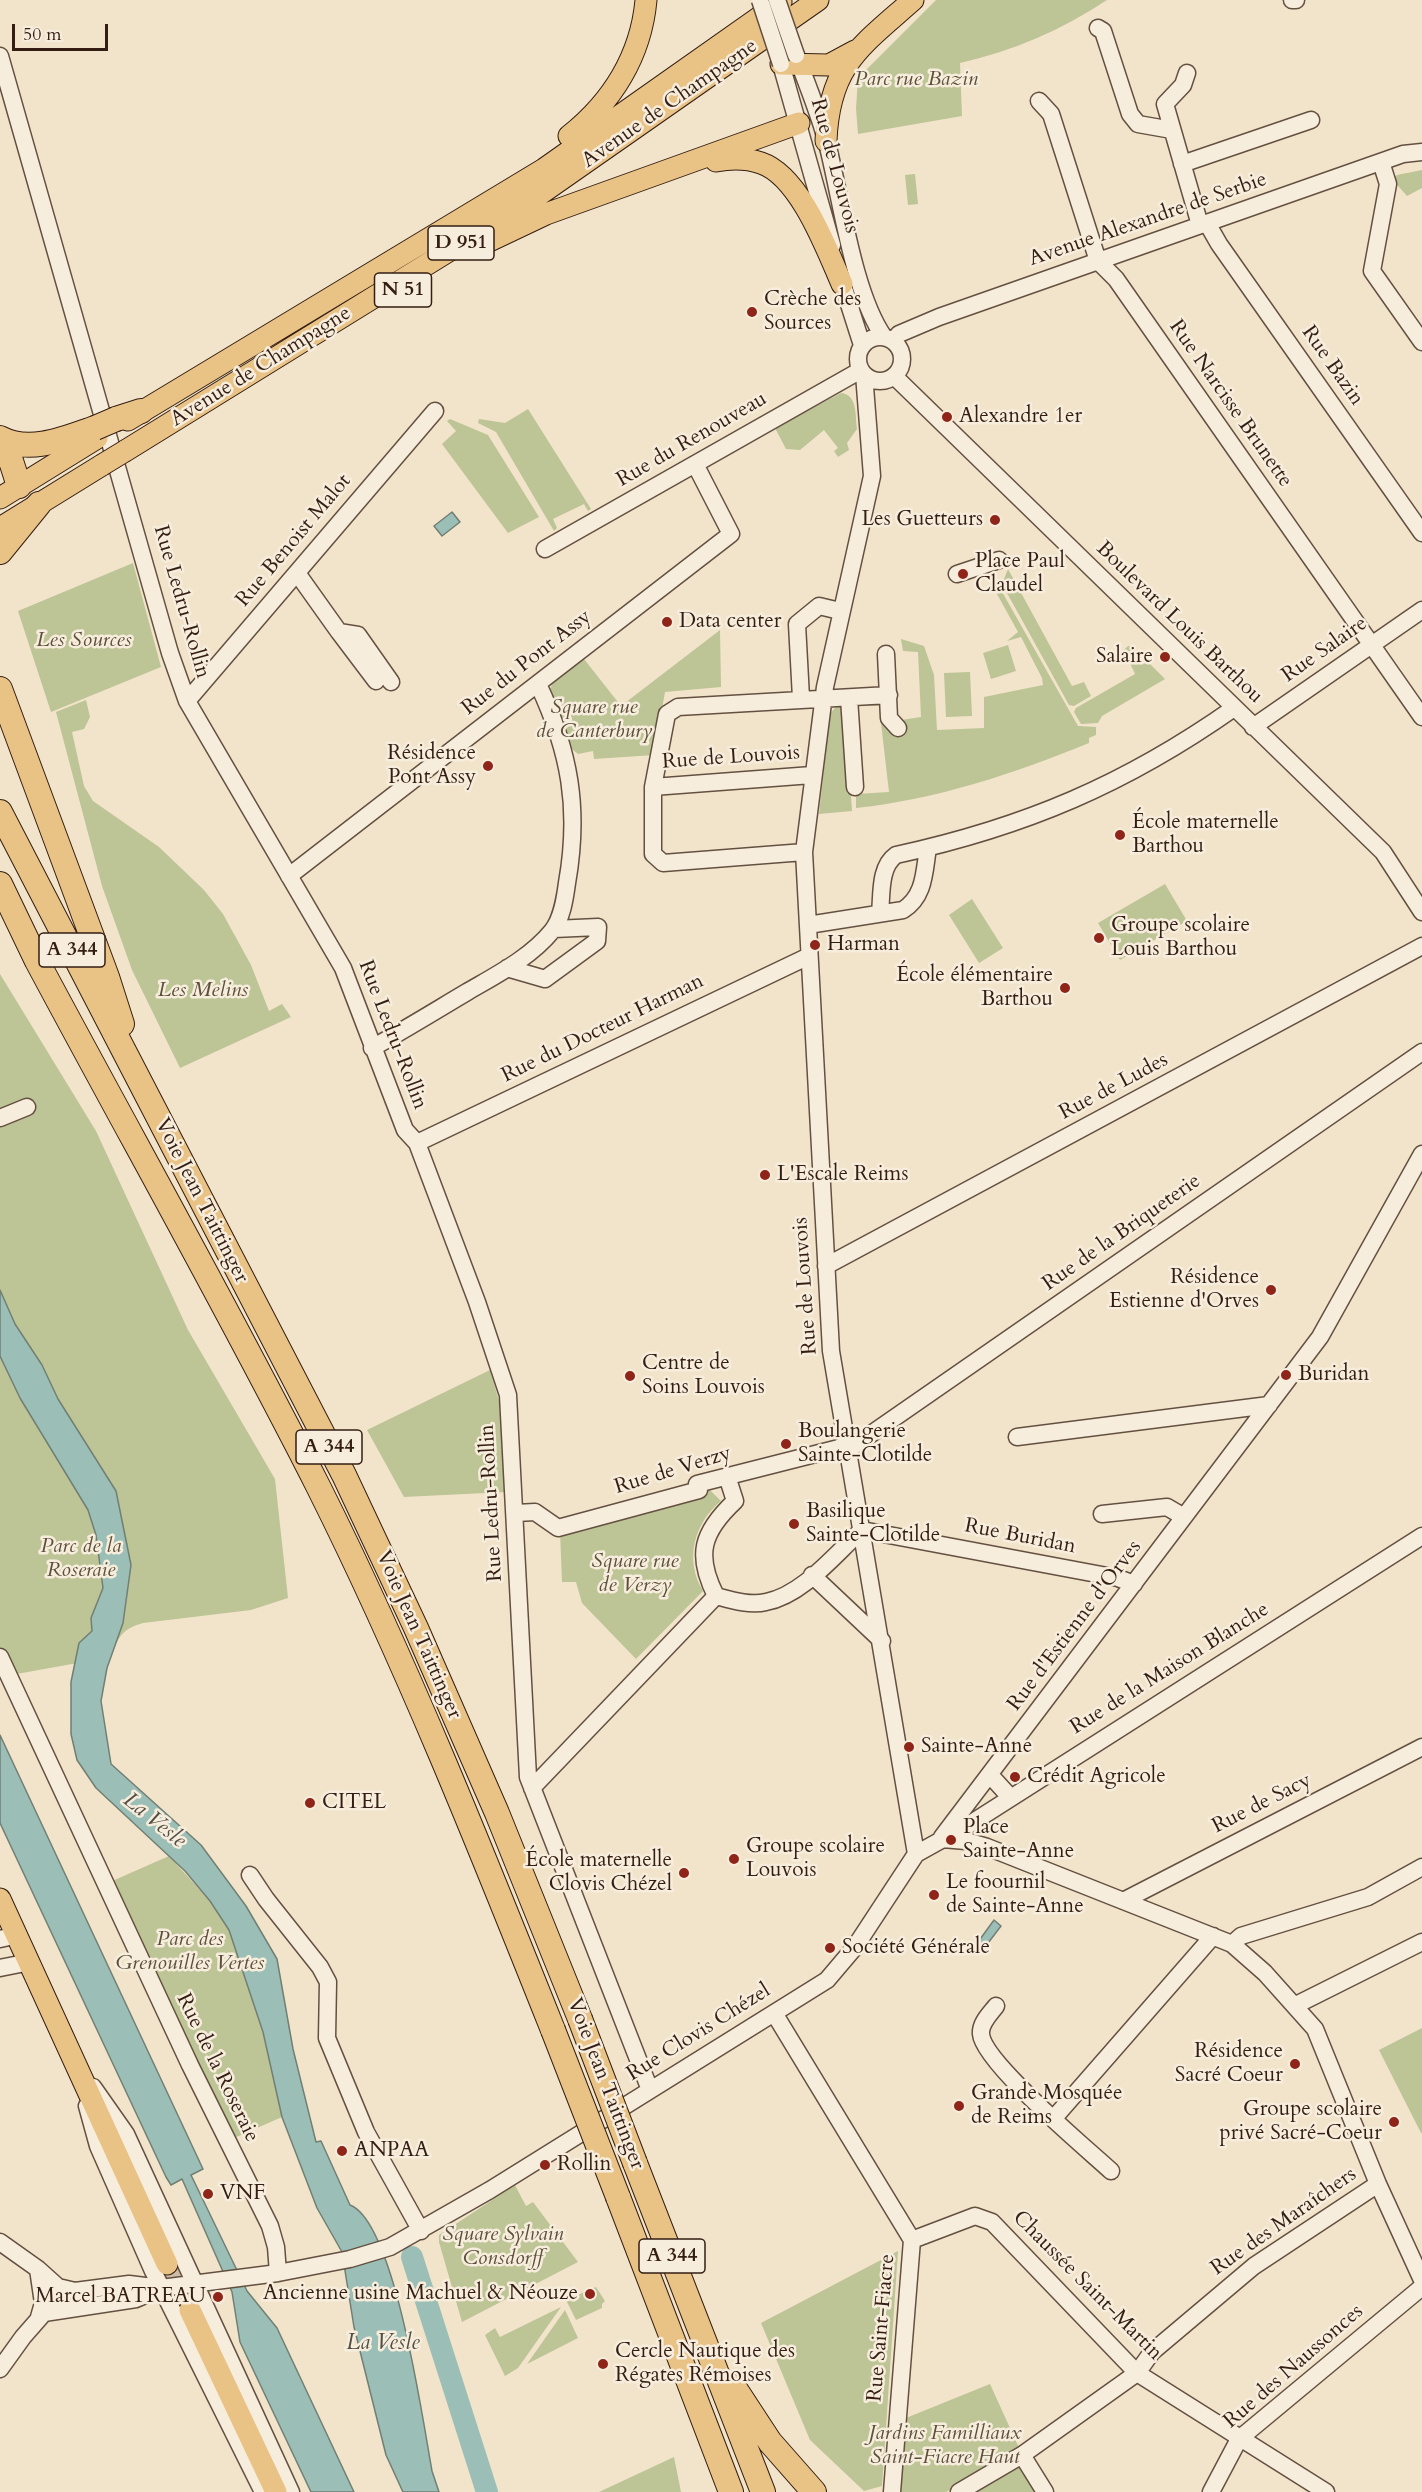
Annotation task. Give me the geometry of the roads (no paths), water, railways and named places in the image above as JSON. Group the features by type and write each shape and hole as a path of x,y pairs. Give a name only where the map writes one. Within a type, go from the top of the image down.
{"highway":[{"path":"0,438 9,442 52,443 107,428 141,411"},
{"path":"0,450 11,461 9,492"},
{"path":"0,552 39,504"},
{"path":"0,689 107,977 143,1089"},
{"name":"Voie Jean Taittinger","path":"0,812 344,1475 416,1628 497,1813 580,2019 763,2492"},
{"name":"Voie Jean Taittinger","path":"0,884 37,961 318,1488 391,1640 456,1789 554,2030 731,2492"},
{"path":"0,914 37,961"},
{"path":"709,2349 770,2442 814,2492"}],"main road":[{"path":"444,228 546,155 591,119 620,83 636,48 646,0"},
{"name":"Avenue de Champagne","path":"141,411 544,169 784,0"},
{"name":"Avenue de Champagne","path":"0,528 536,197 818,0"},
{"path":"792,61 829,65 857,50 913,0"},
{"path":"826,141 828,109 836,82 857,50"},
{"name":"N 51","path":"261,366 299,352 460,256 523,224 799,123"},
{"name":"N 51","path":"680,166 736,158 764,164 781,177 800,198 842,284"},
{"path":"18,516 9,492 107,428"},
{"path":"0,1899 9,1937 30,1962 167,2264"},
{"path":"190,2310 276,2492"}],"street":[{"name":"Rue de Louvois","path":"760,0 810,95 826,141 854,261 872,316 889,339"},
{"name":"Rue de Louvois","path":"777,0 792,61 799,123 842,284 862,345"},
{"path":"1098,28 1103,32 1130,114 1138,124 1172,130"},
{"name":"Rue Ledru-Rollin","path":"0,56 170,653 188,701 343,968 405,1130 417,1143 477,1302 508,1395 528,1771 532,1788 650,2090"},
{"name":"Rue Bazin","path":"1187,73 1183,85 1165,104 1182,164 1204,224 1422,533"},
{"path":"799,123 810,95"},
{"name":"Rue Narcisse Brunette","path":"1039,100 1051,114 1098,261 1116,279 1422,717"},
{"path":"1182,164 1311,120"},
{"name":"Avenue Alexandre de Serbie","path":"889,339 939,317 1098,261 1403,154 1422,152"},
{"path":"1381,162 1388,184 1372,271 1422,342"},
{"path":"872,338 889,339 902,356 900,367 888,378 872,380 862,372 858,357 862,345 872,338"},
{"name":"Rue de Louvois","path":"862,372 872,476 856,552 840,611 823,700 804,852 831,1352 882,1641 916,1854"},
{"name":"Rue du Renouveau","path":"545,549 862,372"},
{"name":"Rue de Louvois","path":"867,421 888,378"},
{"name":"Boulevard Louis Barthou","path":"888,378 1383,852 1422,912"},
{"name":"Rue Benoist Malot","path":"188,701 435,411"},
{"name":"Rue du Pont Assy","path":"289,876 731,534 695,464"},
{"path":"957,573 999,560"},
{"path":"297,573 339,632 358,635 383,682"},
{"path":"801,698 797,624 819,606 840,611"},
{"name":"Rue Salaire","path":"1253,727 1422,610"},
{"path":"886,654 889,717 897,728"},
{"path":"372,1048 507,968 536,949 554,929 564,900 572,856 575,816 569,768 554,719 538,684"},
{"name":"Rue de Louvois","path":"804,852 663,863 654,854 653,787 667,714 678,707 801,698 823,700 889,695"},
{"path":"849,698 855,787"},
{"path":"880,914 884,872 889,860 896,855 1019,822 1108,785 1181,745 1234,708"},
{"name":"Rue de Louvois","path":"653,787 812,775"},
{"path":"808,925 903,910 913,904 921,891 928,848"},
{"path":"507,968 544,979 597,941 598,927 554,929"},
{"name":"Rue de Ludes","path":"826,1266 1422,946"},
{"name":"Rue du Docteur Harman","path":"417,1143 809,956"},
{"name":"Rue de la Briqueterie","path":"847,1447 1422,1052"},
{"path":"0,1118 27,1107"},
{"name":"Rue d'Estienne d'Orves","path":"941,1839 1320,1337 1422,1154"},
{"path":"1017,1437 1269,1405"},
{"path":"1227,1412 1244,1439"},
{"name":"Rue de Verzy","path":"516,1513 535,1512 558,1528 699,1490 697,1484 847,1447"},
{"path":"716,1596 704,1570 703,1557 711,1527 735,1501 727,1476"},
{"path":"1102,1514 1167,1507 1185,1517"},
{"path":"716,1596 748,1603 765,1603 788,1593 812,1575 862,1530"},
{"name":"Rue Buridan","path":"862,1530 1118,1578 1134,1584"},
{"name":"Rue de la Maison Blanche","path":"916,1854 970,1824 1422,1536"},
{"path":"812,1575 882,1641"},
{"path":"532,1788 716,1596"},
{"name":"Rue de la Roseraie","path":"0,1657 190,2066 270,2226 276,2247 270,2274"},
{"name":"Rue de Sacy","path":"1123,1901 1422,1747"},
{"path":"990,1775 1011,1797"},
{"path":"941,1839 966,1841 987,1847 1232,1944 1296,2005 1315,2029 1378,2184 1422,2280"},
{"name":"Rue Clovis Chézel","path":"160,2288 270,2274 350,2259 390,2247 421,2231 827,1980 855,1947 916,1854"},
{"path":"1232,1944 1241,1936 1368,1897 1422,1867"},
{"path":"250,1875 320,1967 328,1982 327,2038 366,2132 421,2231"},
{"path":"1054,2118 1213,1936"},
{"path":"1296,2005 1422,1942"},
{"path":"0,1968 30,1962"},
{"path":"996,2006 982,2023 980,2033 984,2046 1014,2081 1111,2171"},
{"path":"774,2013 912,2240"},
{"path":"75,2061 126,2134 199,2283 291,2492"},
{"path":"75,2061 98,2146 160,2288 263,2492"},
{"name":"Rue des Maraîchers","path":"959,2492 1022,2455 1137,2373 1152,2352 1254,2266 1378,2184"},
{"name":"Chaussée Saint-Martin","path":"912,2240 975,2216 992,2222 1137,2373 1326,2492"},
{"name":"Rue Saint-Fiacre","path":"892,2492 912,2240"},
{"path":"0,2242 38,2269 58,2287 75,2291 129,2284 160,2288"},
{"path":"38,2269 44,2314"},
{"name":"Rue des Naussonces","path":"1211,2492 1239,2439 1422,2287"},
{"path":"0,2369 44,2314 136,2299 160,2288"},
{"path":"1022,2455 1045,2492"}],"water":[{"path":"452,512 460,522 442,536 434,526"},
{"path":"0,1290 15,1324 42,1365 58,1399 116,1491 131,1565 123,1623 107,1668 101,1701 111,1764 201,1845 246,1906 277,1959 293,2049 316,2142 321,2141 350,2205 366,2219 381,2247 393,2284 414,2370 432,2471 439,2492 403,2492 386,2455 354,2327 342,2252 317,2208 282,2117 263,2032 229,1930 210,1901 185,1871 96,1788 77,1760 71,1734 71,1682 79,1643 92,1631 91,1618 103,1588 96,1535 88,1510 20,1398 0,1356"},
{"path":"0,1735 203,2169 191,2175 247,2291 277,2328 354,2492 311,2492 240,2342 232,2292 182,2179 171,2185 166,2177 0,1823"},
{"path":"994,1920 1001,1926 985,1947 978,1942"}],"waterway":[{"name":"La Vesle","path":"412,2257 487,2492"}],"tunnel":[{"path":"167,2264 190,2310"}],"place":[{"name":"Crèche des Sources","path":"752,312"},
{"name":"Alexandre 1er","path":"947,417"},
{"name":"Les Guetteurs","path":"995,520"},
{"name":"Place Paul Claudel","path":"963,574"},
{"name":"Data center","path":"667,622"},
{"name":"Salaire","path":"1165,657"},
{"name":"Résidence Pont Assy","path":"488,766"},
{"name":"École maternelle Barthou","path":"1120,835"},
{"name":"Groupe scolaire Louis Barthou","path":"1099,938"},
{"name":"Harman","path":"815,945"},
{"name":"École élémentaire Barthou","path":"1065,988"},
{"name":"L'Escale Reims","path":"765,1175"},
{"name":"Résidence Estienne d'Orves","path":"1271,1290"},
{"name":"Buridan","path":"1286,1375"},
{"name":"Centre de Soins Louvois","path":"630,1376"},
{"name":"Boulangerie Sainte-Clotilde","path":"786,1444"},
{"name":"Basilique Sainte-Clotilde","path":"794,1524"},
{"name":"Sainte-Anne","path":"909,1747"},
{"name":"Crédit Agricole","path":"1015,1777"},
{"name":"CITEL","path":"310,1803"},
{"name":"Place Sainte-Anne","path":"951,1840"},
{"name":"Groupe scolaire Louvois","path":"734,1859"},
{"name":"École maternelle Clovis Chézel","path":"684,1873"},
{"name":"Le foournil de Sainte-Anne","path":"934,1895"},
{"name":"Société Générale","path":"830,1948"},
{"name":"Résidence Sacré Coeur","path":"1295,2064"},
{"name":"Grande Mosquée de Reims","path":"959,2106"},
{"name":"Groupe scolaire privé Sacré-Coeur","path":"1394,2122"},
{"name":"ANPAA","path":"342,2151"},
{"name":"Rollin","path":"545,2165"},
{"name":"VNF","path":"208,2194"},
{"name":"Ancienne usine Machuel & Néouze","path":"590,2294"},
{"name":"Marcel BATREAU","path":"218,2297"},
{"name":"Cercle Nautique des Régates Rémoises","path":"603,2364"}],"park label":[{"name":"Parc rue Bazin","path":"916,80"},
{"name":"Les Sources","path":"84,641"},
{"name":"Square rue de Canterbury","path":"594,720"},
{"name":"Les Melins","path":"203,991"},
{"name":"Parc de la Roseraie","path":"81,1559"},
{"name":"Square rue de Verzy","path":"635,1574"},
{"name":"Parc des Grenouilles Vertes","path":"190,1952"},
{"name":"Square Sylvain Consdorff","path":"503,2247"},
{"name":"Jardins Familliaux Saint-Fiacre Haut","path":"945,2446"}]}
